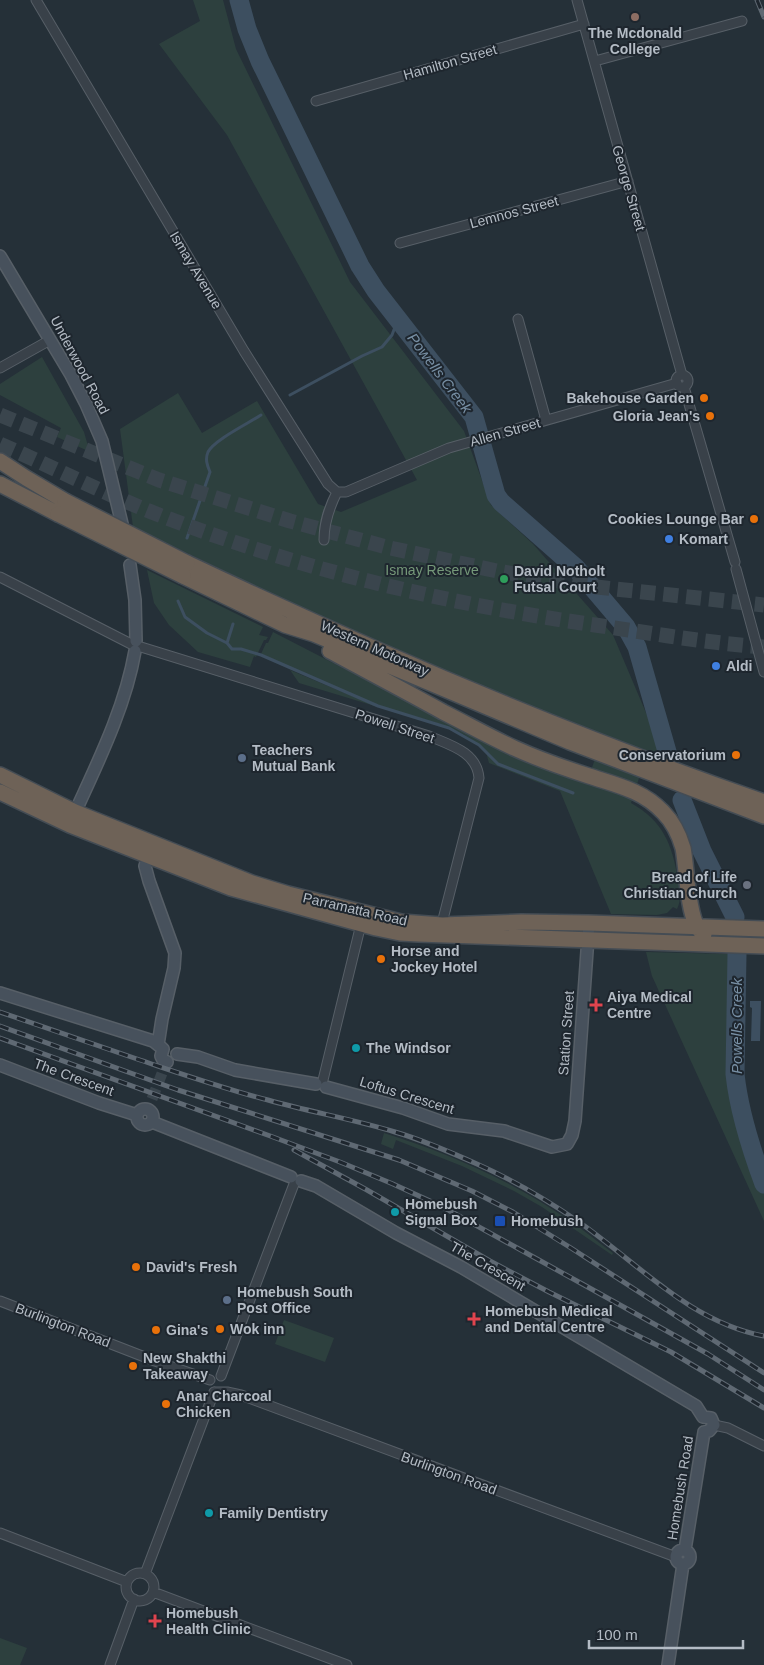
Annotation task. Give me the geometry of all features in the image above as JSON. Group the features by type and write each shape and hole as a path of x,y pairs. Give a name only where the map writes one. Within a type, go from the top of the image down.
{"highway":[{"name":"Western Motorway","path":"0,461 65,501 285,625 314,634 764,816"},
{"name":"Western Motorway","path":"0,484 58,514 364,643 572,737 764,802"},
{"path":"285,625 310,641 497,740 533,756 588,776 626,787 641,794 662,811 674,827 681,842 692,914 699,932 711,936 764,940"},
{"name":"Parramatta Road","path":"0,775 72,819 148,856 231,888 362,919 401,922 441,930 589,939 764,946"},
{"name":"Parramatta Road","path":"0,792 31,808 72,819 252,883 362,919"},
{"name":"Parramatta Road","path":"441,930 521,922 764,929"}],"street":[{"name":"Ismay Avenue","path":"36,0 244,351 328,484 337,492"},
{"name":"George Street","path":"577,0 628,181 681,382 735,565 764,672"},
{"path":"595,61 742,22"},
{"name":"Hamilton Street","path":"316,101 584,24"},
{"name":"Lemnos Street","path":"400,243 628,181"},
{"name":"Underwood Road","path":"0,256 71,375 102,441 122,524"},
{"path":"518,319 546,420"},
{"path":"0,368 50,340"},
{"name":"Allen Street","path":"337,492 346,492 447,449 472,441 681,382"},
{"path":"324,540 324,525 330,505 337,492"},
{"path":"72,819 95,768 123,697 131,671 136,646 135,600 130,564"},
{"name":"Powell Street","path":"0,577 136,646 429,736 455,747 472,759 476,765 479,778 441,930"},
{"path":"0,993 146,1038 161,1047 172,1047 176,1054 174,1061 166,1063 161,1057 161,1047 162,1019 174,968 175,953 149,882 145,866 148,856"},
{"path":"322,1084 362,919"},
{"name":"Station Street","path":"566,1144 572,1135 575,1122 589,923"},
{"name":"Loftus Crescent","path":"176,1054 198,1057 235,1070 322,1084 403,1108 448,1124 504,1131 552,1147 566,1144"},
{"name":"The Crescent","path":"0,1065 99,1103 137,1115"},
{"path":"151,1104 154,1115 152,1122 148,1125 142,1124 138,1121 137,1115 141,1109 151,1104"},
{"name":"The Crescent","path":"152,1122 295,1180 316,1186 396,1233 492,1284 692,1403 704,1417"},
{"path":"221,1376 295,1180"},
{"name":"Burlington Road","path":"0,1301 155,1362 210,1380"},
{"path":"218,1391 210,1388 210,1380 216,1376 221,1376"},
{"path":"145,1574 218,1391 226,1387 226,1382 221,1376"},
{"name":"Burlington Road","path":"218,1391 241,1396 681,1557"},
{"name":"Homebush Road","path":"668,1665 681,1557 709,1429 700,1429 698,1425 704,1417"},
{"path":"709,1429 728,1428 764,1446"},
{"path":"0,1534 127,1582"},
{"path":"145,1574 154,1583 153,1592 147,1599 134,1599 126,1590 127,1582 132,1575 145,1574"},
{"path":"153,1592 346,1665"},
{"path":"110,1665 134,1599"}],"green space":[{"name":"Ismay Reserve","path":"193,0 223,0 236,49 350,282 464,431 491,505 533,544 613,635 666,760 647,753 631,803 651,818 669,844 678,879 679,902 677,909 673,907 667,913 657,915 611,914 560,791 489,763 488,754 477,743 451,728 377,705 261,654 273,632 494,746 587,782 603,736 320,617 133,527 120,429 178,393 202,433 257,401 318,504 341,512 417,480 227,135 159,44 200,21"},
{"path":"42,357 84,432 88,446 86,450 57,437 61,428 0,395 0,384"},
{"path":"147,570 263,627 259,635 268,637 264,640 256,657 254,656 250,667 198,652 169,625 154,603"},
{"path":"290,670 378,707 299,683"},
{"path":"646,952 728,954 728,1079 747,1148 764,1188 764,1221 652,976"},
{"path":"384,1133 457,1159 504,1181 570,1221 613,1253 612,1255 542,1207 462,1166 396,1140 393,1149 381,1144"},
{"path":"284,1320 334,1338 325,1362 275,1344"},
{"path":"0,1638 27,1648 20,1665 0,1665"}],"water":[{"path":"750,1001 761,1001 760,1041 751,1041 752,1008 750,1007"}],"waterway":[{"name":"Powells Creek","path":"239,0 247,29 260,61 360,266 376,291 474,417 496,495 501,502 576,568 626,627 637,647 668,755"},
{"path":"290,395 382,347 392,335 395,327 395,315"},
{"path":"187,538 210,472 207,462 208,452 224,437 261,415"},
{"path":"178,601 185,617 207,633 227,643 232,649 241,649 261,655 378,706 449,728 479,745 498,764 573,793"},
{"path":"227,643 233,624"},
{"name":"Powells Creek","path":"682,800 702,851 735,917"},
{"name":"Powells Creek","path":"737,954 735,1074 746,1130 764,1184"}],"tunnel":[{"path":"0,415 159,480 290,521 390,548 497,571 597,587 764,605"},
{"path":"0,444 149,511 204,532 316,567 372,582 486,607 544,617 662,635 764,647"},
{"path":"152,1099 166,1063"}],"railway":[{"path":"757,0 764,17"},
{"path":"0,1012 252,1096 379,1127 447,1151 504,1177 555,1206 601,1238 666,1290 689,1305 737,1329 764,1336"},
{"path":"0,1026 178,1090 399,1160 472,1191 513,1212 571,1248 764,1373"},
{"path":"0,1038 340,1162 441,1206 708,1354 764,1390"},
{"path":"294,1150 490,1261 671,1352 764,1408"}],"place":[{"name":"The Mcdonald College","path":"635,17"},
{"name":"Bakehouse Garden","path":"704,398"},
{"name":"Gloria Jean's","path":"710,416"},
{"name":"Cookies Lounge Bar","path":"754,519"},
{"name":"Komart","path":"669,539"},
{"name":"David Notholt Futsal Court","path":"504,579"},
{"name":"Aldi","path":"716,666"},
{"name":"Conservatorium","path":"736,755"},
{"name":"Teachers Mutual Bank","path":"242,758"},
{"name":"Bread of Life Christian Church","path":"747,885"},
{"name":"Horse and Jockey Hotel","path":"381,959"},
{"name":"Aiya Medical Centre","path":"596,1005"},
{"name":"The Windsor","path":"356,1048"},
{"name":"Homebush Signal Box","path":"395,1212"},
{"name":"Homebush","path":"500,1221"},
{"name":"David's Fresh","path":"136,1267"},
{"name":"Homebush South Post Office","path":"227,1300"},
{"name":"Homebush Medical and Dental Centre","path":"474,1319"},
{"name":"Wok inn","path":"220,1329"},
{"name":"Gina's","path":"156,1330"},
{"name":"New Shakthi Takeaway","path":"133,1366"},
{"name":"Anar Charcoal Chicken","path":"166,1404"},
{"name":"Family Dentistry","path":"209,1513"},
{"name":"Homebush Health Clinic","path":"155,1621"}]}
